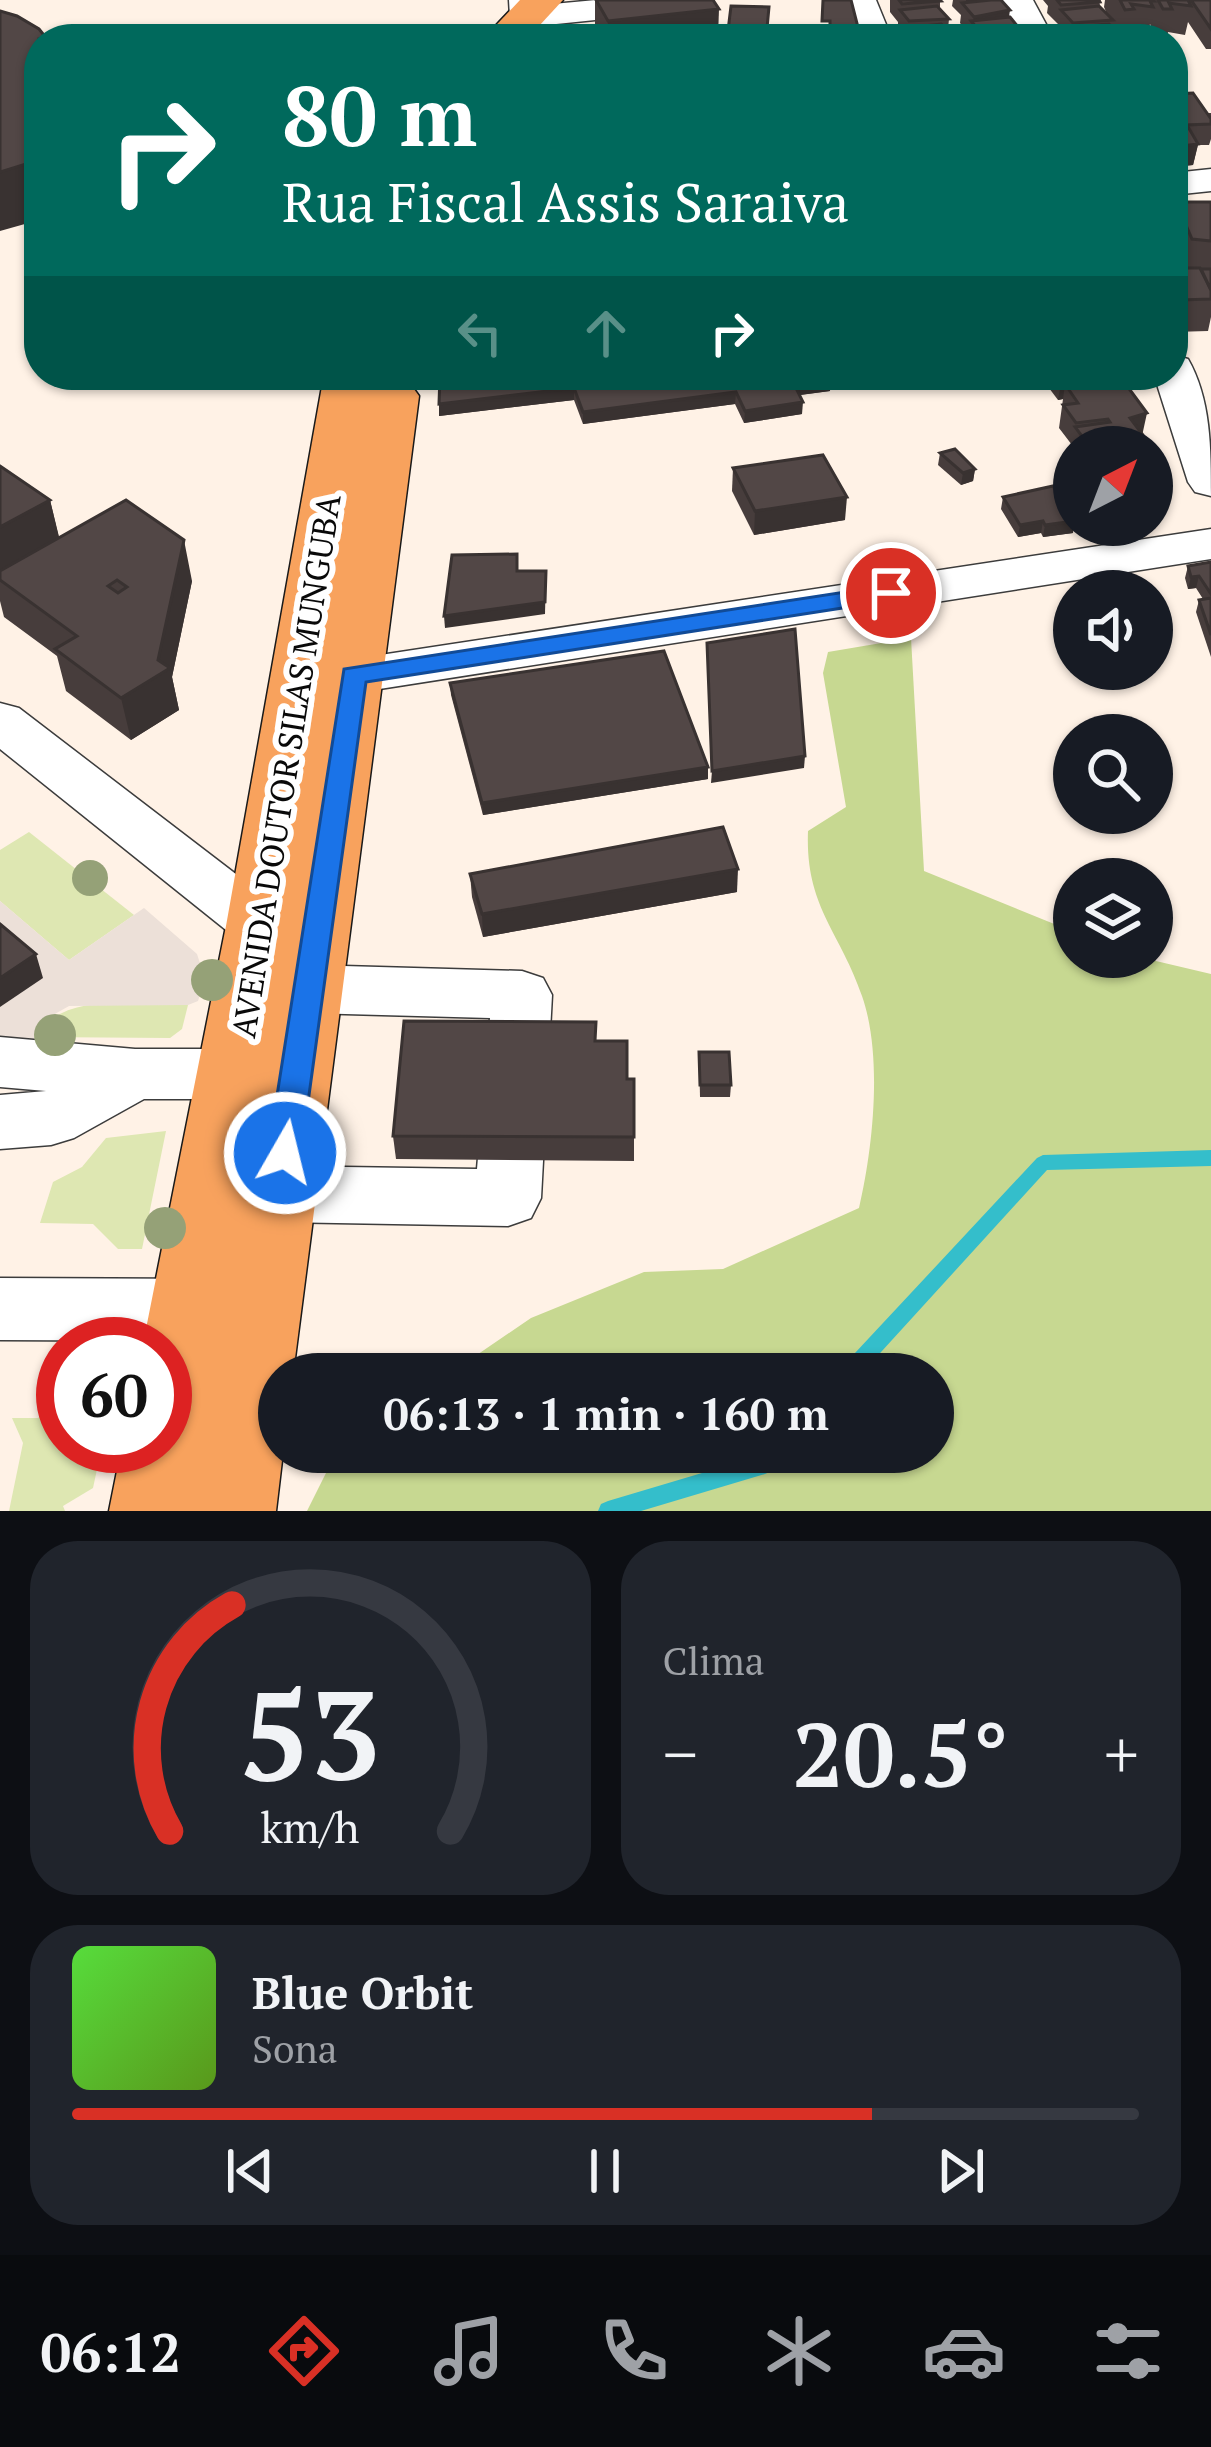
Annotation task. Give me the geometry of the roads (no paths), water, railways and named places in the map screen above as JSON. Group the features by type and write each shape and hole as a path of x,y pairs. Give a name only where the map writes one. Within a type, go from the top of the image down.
{"main road":[{"name":"AVENIDA DOUTOR SILAS MUNGUBA","path":"155,1511 227,1310 279,1194 296,948 350,390"},
{"name":"AVENIDA DOUTOR SILAS MUNGUBA","path":"230,1511 227,1310 235,1074 296,948 354,676 394,390"}],"street":[{"path":"508,16 693,0"},
{"path":"1180,390 1211,482"},
{"path":"354,676 1211,544"},
{"path":"13,749 296,948 522,995 508,1198 279,1194"},
{"path":"0,1062 135,1074 235,1074"},
{"path":"0,1122 51,1118 135,1074"},
{"path":"0,1309 227,1310"}],"waterway":[{"path":"867,1353 1043,1163 1211,1158"},
{"path":"608,1511 735,1473"}]}
